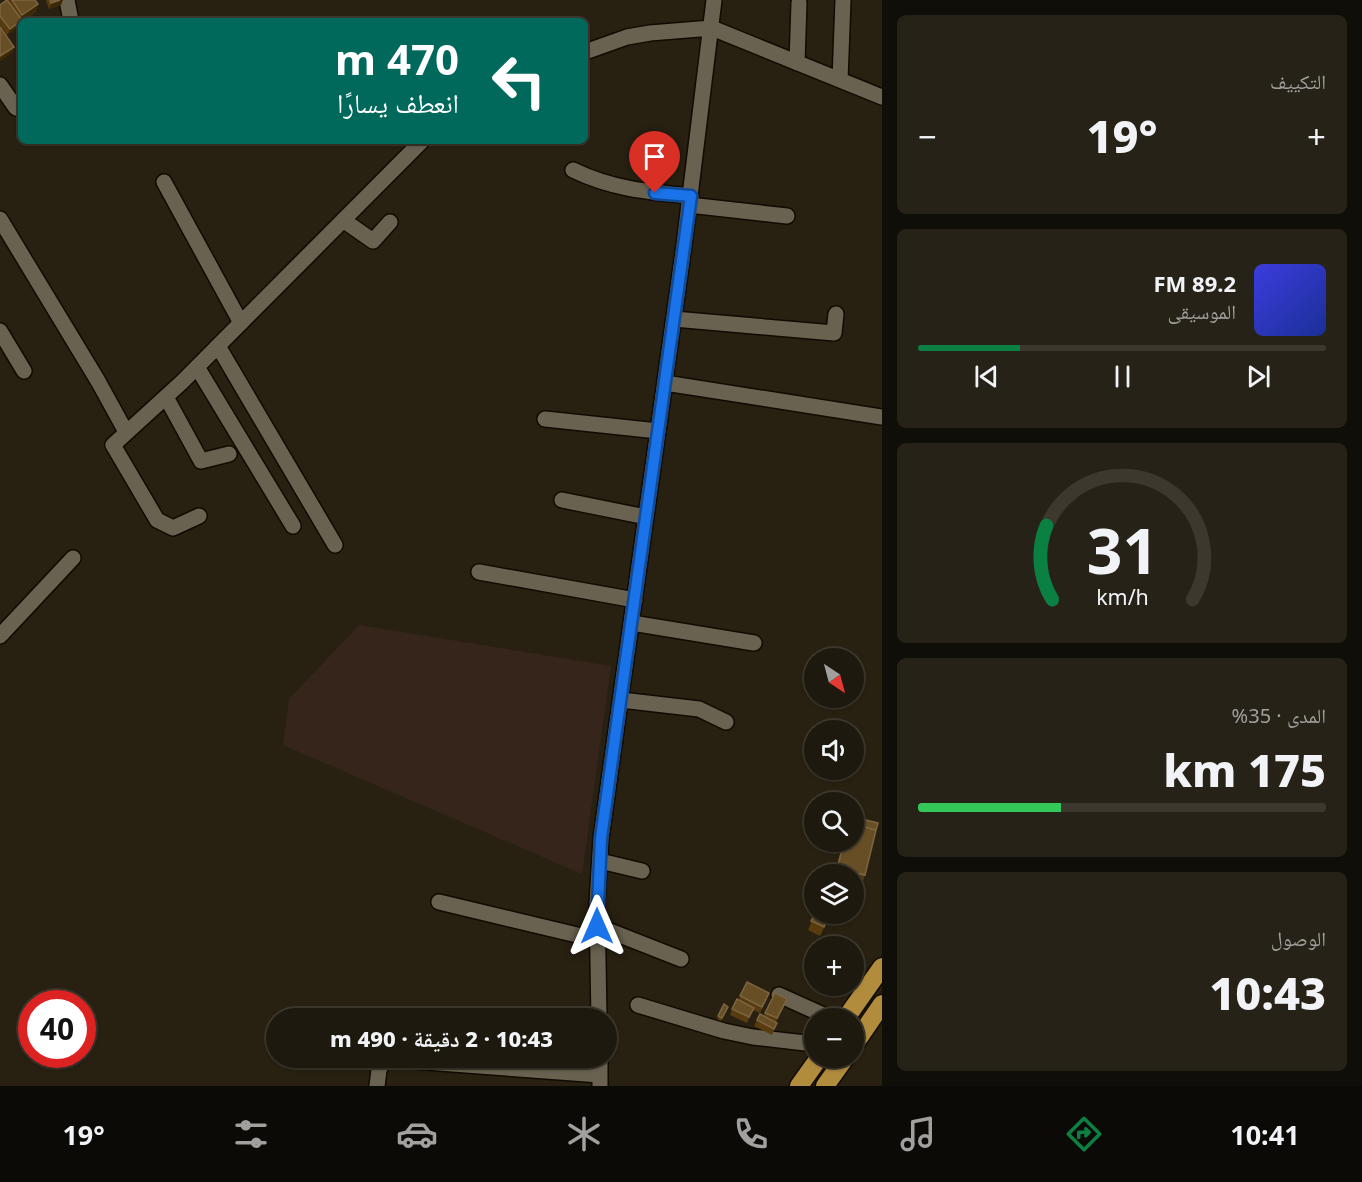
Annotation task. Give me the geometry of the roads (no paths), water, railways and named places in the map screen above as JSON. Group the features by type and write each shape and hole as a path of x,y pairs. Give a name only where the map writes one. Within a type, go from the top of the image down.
{"highway":[{"path":"853,1008 882,967"},
{"path":"864,1030 882,1004"},
{"path":"800,1086 812,1068"},
{"path":"825,1086 838,1068"}],"street":[{"path":"67,0 70,18"},
{"path":"599,1008 598,933 601,838 690,200 714,0"},
{"path":"840,80 843,0"},
{"path":"797,63 799,3"},
{"path":"588,51 627,37 712,28 882,97"},
{"path":"0,85 16,108"},
{"path":"199,516 173,528 157,520 113,445 197,367 419,144"},
{"path":"573,170 593,180 638,192 787,216"},
{"path":"164,182 241,323"},
{"path":"0,219 98,381 126,432"},
{"path":"343,220 373,241 390,222"},
{"path":"674,318 834,333 836,314"},
{"path":"0,331 24,371"},
{"path":"218,346 335,545"},
{"path":"197,367 293,526"},
{"path":"665,383 882,417"},
{"path":"166,397 201,461 229,453"},
{"path":"545,419 658,430"},
{"path":"562,500 646,518"},
{"path":"0,636 73,558"},
{"path":"479,572 635,600"},
{"path":"632,623 754,643"},
{"path":"621,700 699,709 726,722"},
{"path":"600,861 642,871"},
{"path":"440,902 598,933 681,959"},
{"path":"779,995 808,1008"},
{"path":"638,1005 724,1032 804,1043"},
{"path":"377,1086 379,1070 385,1059 600,1081"}]}
